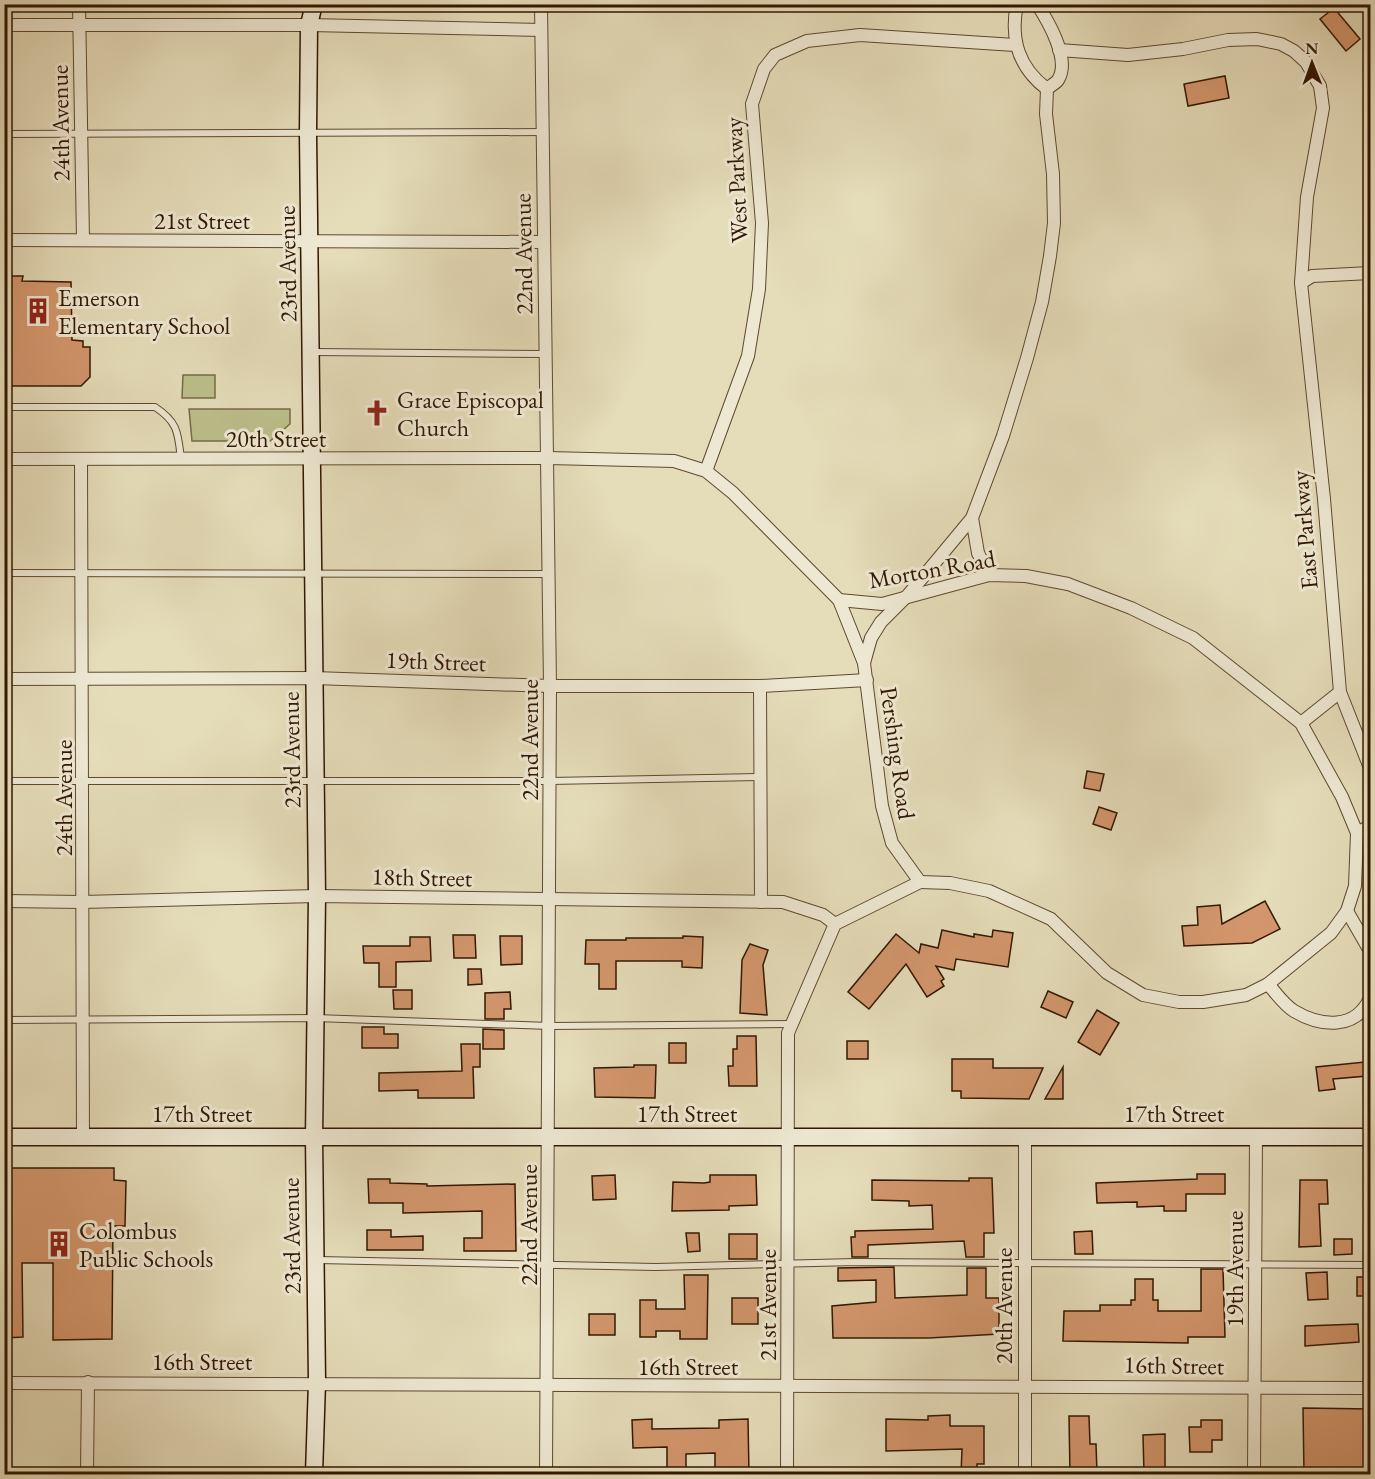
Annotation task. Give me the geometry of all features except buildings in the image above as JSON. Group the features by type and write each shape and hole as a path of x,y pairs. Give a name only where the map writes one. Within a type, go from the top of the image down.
{"main road":[{"name":"23rd Avenue","path":"302,4 309,25"},
{"name":"23rd Avenue","path":"314,4 309,25 308,134 313,352 317,896 314,1138 317,1382 314,1474"},
{"name":"17th Street","path":"4,1137 1371,1137"}],"street":[{"name":"24th Avenue","path":"79,4 83,240"},
{"name":"22nd Avenue","path":"541,4 550,686 546,1474"},
{"path":"1017,4 1013,23 1014,45 1035,80 1047,89 1058,80 1063,65 1059,50 1037,4"},
{"path":"4,25 309,25 541,30"},
{"name":"West Parkway","path":"706,471 748,356 759,290 762,223 752,104 764,69 775,55 807,40 849,36 921,38 1014,45"},
{"name":"East Parkway","path":"1059,50 1128,56 1184,49 1228,40 1257,39 1281,44 1306,62 1320,86 1323,108 1307,197 1301,283 1324,499 1340,692 1371,768"},
{"name":"Pershing Road","path":"864,663 871,638 881,622 908,595 972,518 1003,436 1042,302 1054,223 1047,89"},
{"name":"21st Street","path":"4,240 543,242"},
{"path":"1301,283 1312,276 1371,273"},
{"name":"Morton Road","path":"548,458 674,461 706,471 733,493 839,600 882,604 908,595 989,575 1026,576 1068,584 1131,608 1193,638 1301,723"},
{"name":"20th Street","path":"4,459 548,458"},
{"name":"24th Avenue","path":"81,459 84,679 83,1137"},
{"path":"972,518 978,553 989,575"},
{"name":"Pershing Road","path":"839,600 864,663 882,806 892,843 920,882"},
{"name":"19th Street","path":"4,679 314,678 550,686 760,686 867,680"},
{"path":"760,686 761,902"},
{"path":"788,1137 789,1033 835,924 920,882 950,883 989,891 1051,919 1107,973 1143,995 1179,1002 1203,1002 1246,994 1268,984 1331,933 1347,911 1355,886 1357,833 1342,797 1301,723 1340,692"},
{"path":"1357,833 1371,826"},
{"name":"18th Street","path":"4,901 83,902 317,896 783,902 823,915 835,924"},
{"path":"1347,911 1371,951"},
{"path":"1268,984 1292,1010 1312,1020 1345,1022 1364,1012 1371,998"},
{"name":"21st Avenue","path":"787,1474 788,1137"},
{"name":"20th Avenue","path":"1025,1137 1025,1474"},
{"name":"19th Avenue","path":"1254,1474 1256,1137"},
{"path":"87,1474 88,1382"},
{"name":"16th Street","path":"4,1383 317,1382 547,1386 1371,1388"}],"lane":[{"path":"4,134 543,132"},
{"path":"313,352 545,354"},
{"path":"4,407 155,407 170,417 178,434 181,459"},
{"path":"4,573 548,574"},
{"path":"4,781 316,779 550,781 759,777"},
{"path":"4,1020 82,1022 315,1018 550,1026 792,1024"},
{"path":"314,1260 548,1266 1254,1263 1371,1265"}],"green space":[{"path":"183,375 215,375 215,398 182,398"},
{"path":"189,409 290,409 290,424 270,441 192,441"}],"place":[{"name":"Emerson Elementary School","path":"38,311"},
{"name":"Grace Episcopal Church","path":"377,413"},
{"name":"Colombus Public Schools","path":"59,1244"}]}
